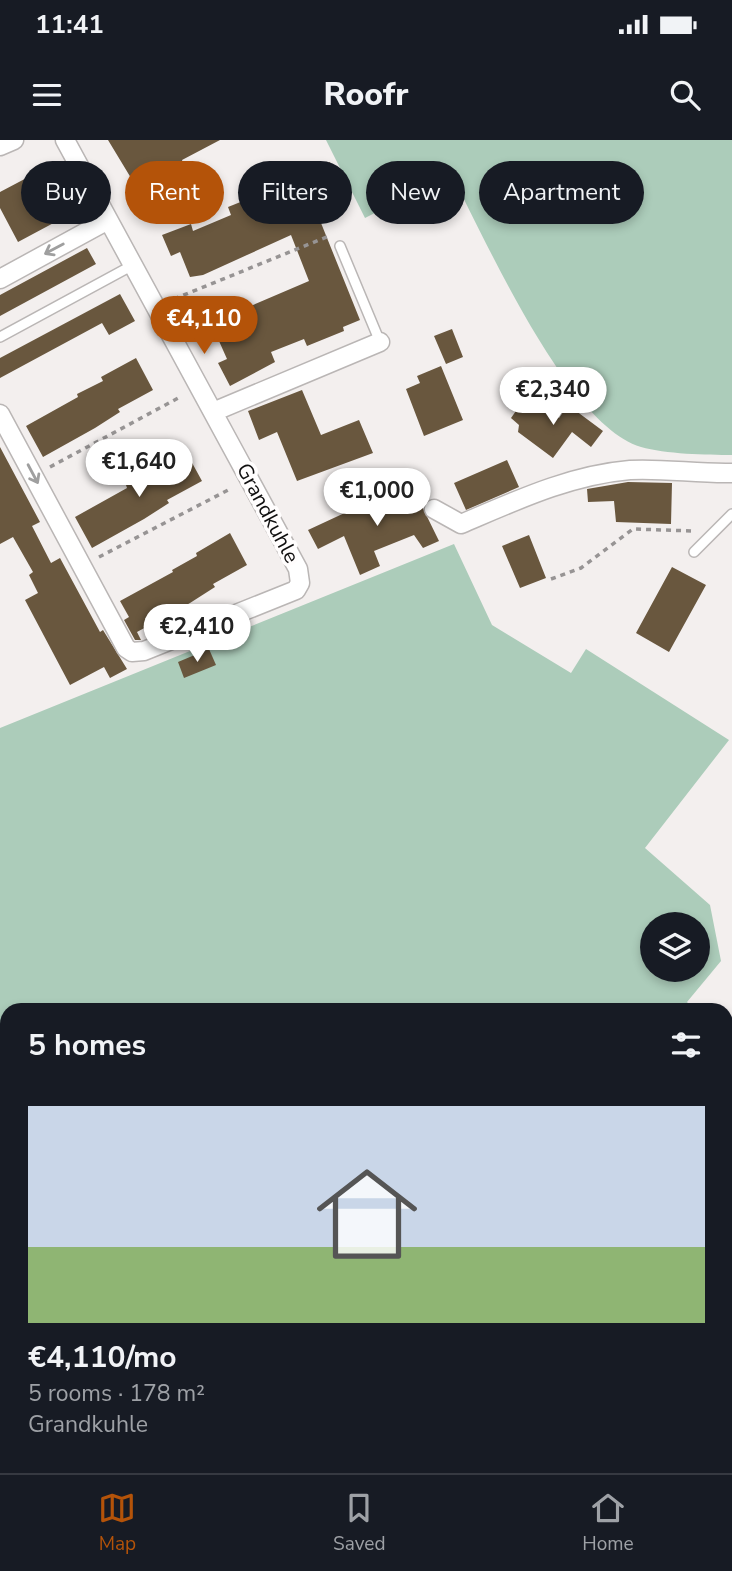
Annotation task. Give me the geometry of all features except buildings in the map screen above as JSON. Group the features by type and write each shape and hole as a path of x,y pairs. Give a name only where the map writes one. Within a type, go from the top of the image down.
{"street":[{"path":"0,146 14,140"},
{"name":"Grandkuhle","path":"65,140 76,161"},
{"path":"0,279 101,224"},
{"name":"Grandkuhle","path":"0,414 122,643 132,652 144,651 296,590 300,583 298,569 110,224"},
{"path":"213,412 380,342"},
{"path":"434,509 461,524 547,488 609,473 631,470 732,473"}],"lane":[{"path":"341,246 380,342"},
{"path":"0,337 133,265"},
{"path":"694,552 732,514"}],"path":[{"path":"156,307 327,236 336,238 341,246"},
{"path":"34,476 199,387"},
{"path":"82,566 249,478"},
{"path":"551,579 581,568 633,528 714,532"}],"green space":[{"path":"326,140 732,140 732,455 686,454 641,447 613,432 585,405 532,328 465,202 465,161 366,161 365,218 352,192 352,161 336,161"},
{"path":"454,544 492,625 571,673 586,649 729,740 645,848 710,905 721,961 710,974 710,912 640,912 640,982 704,982 688,1003 0,1003 0,728"}]}
